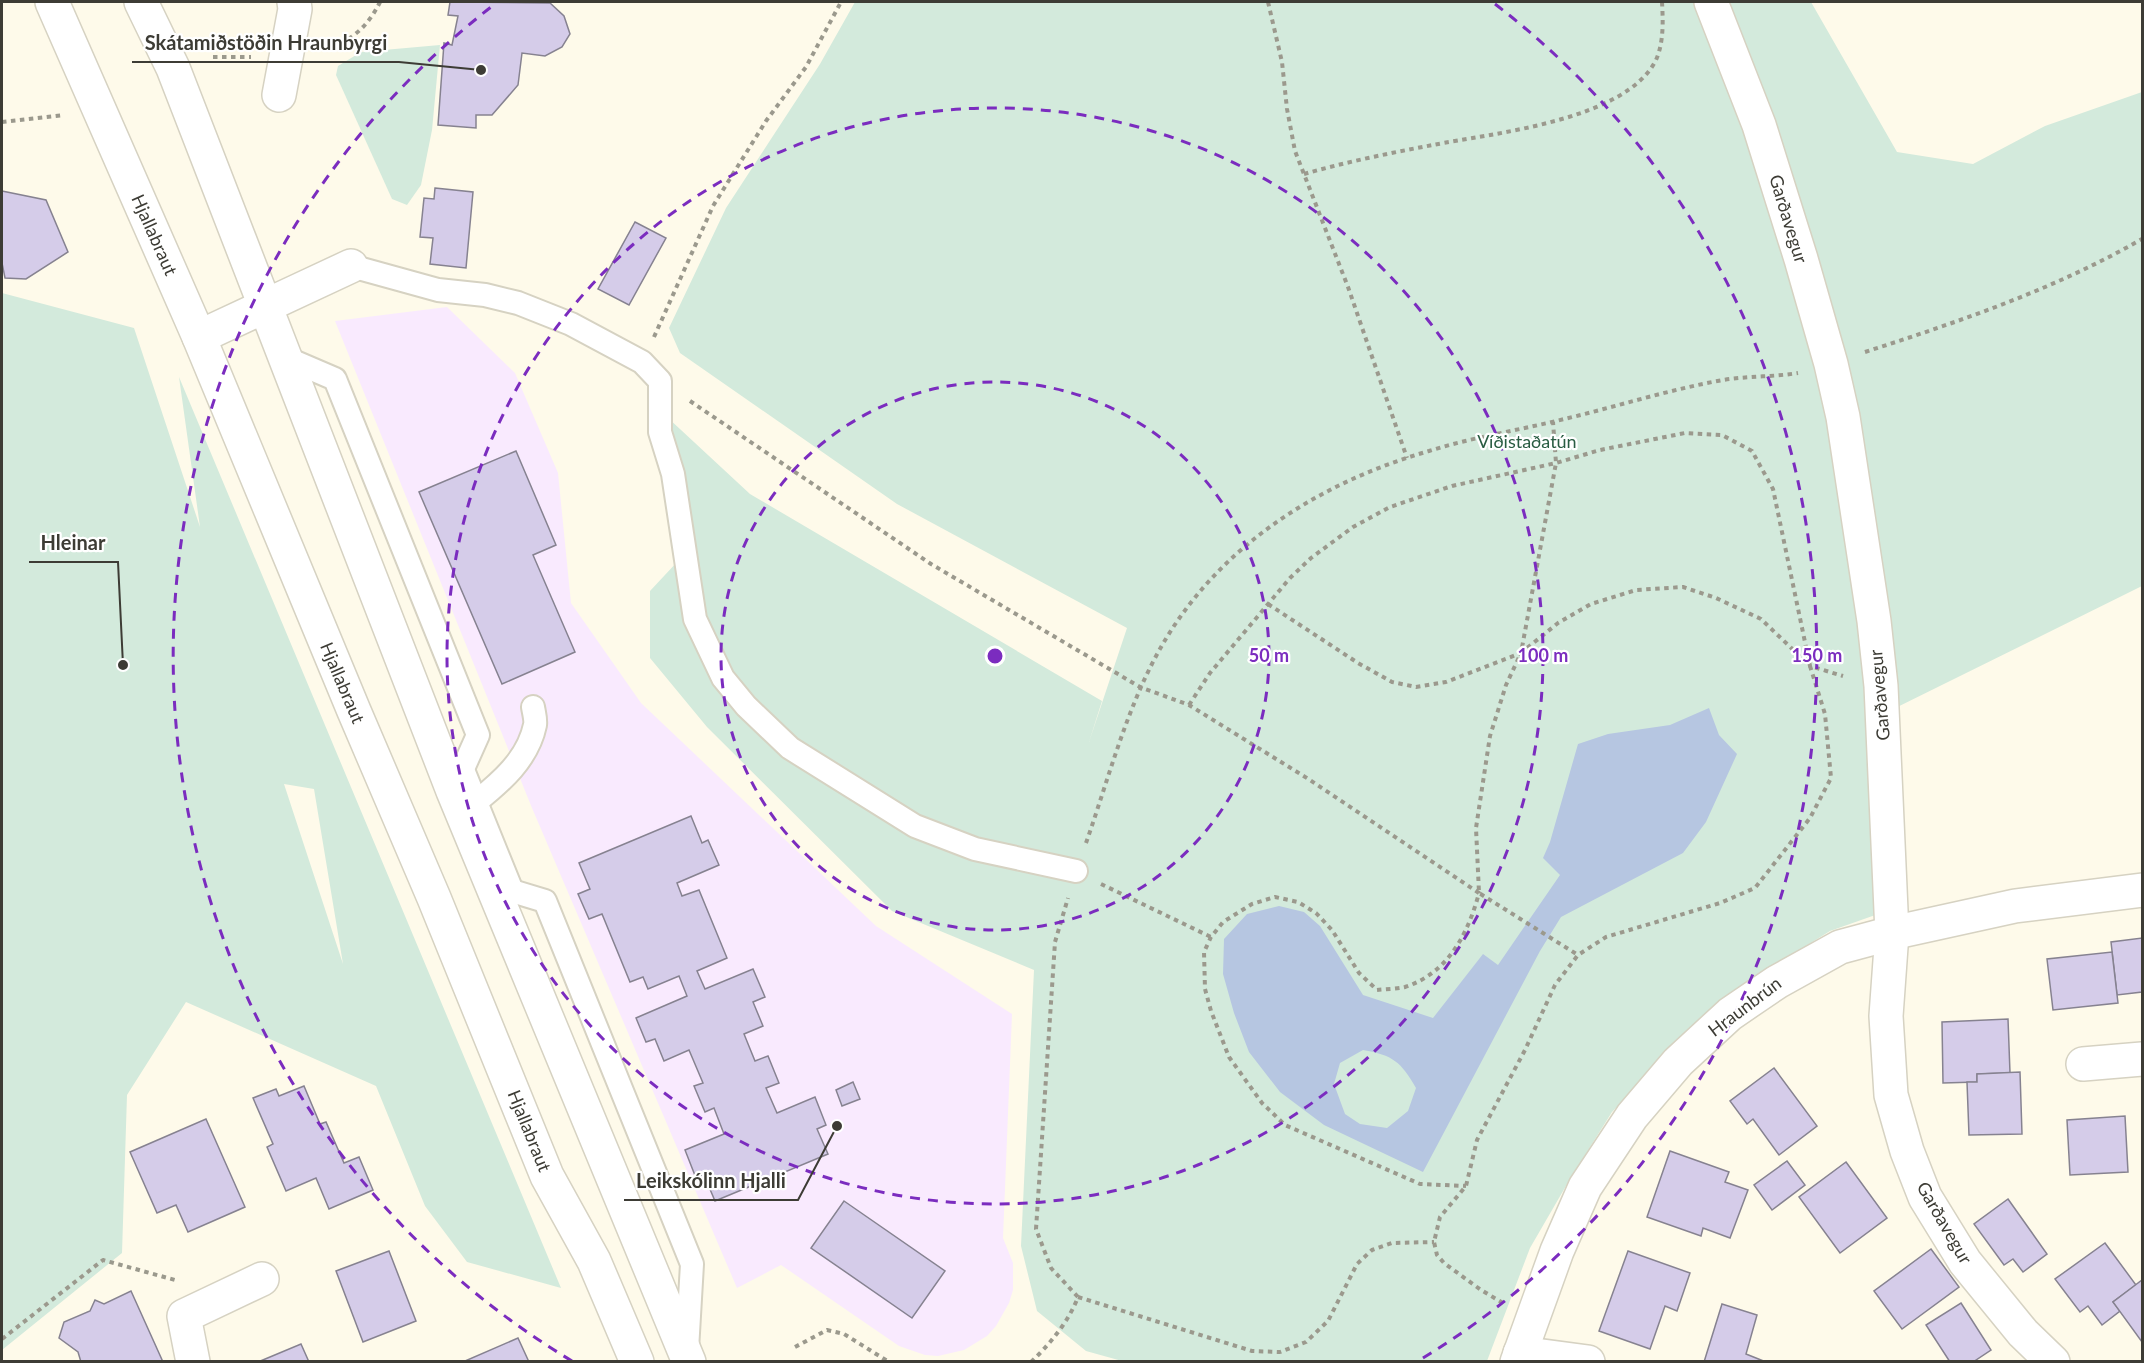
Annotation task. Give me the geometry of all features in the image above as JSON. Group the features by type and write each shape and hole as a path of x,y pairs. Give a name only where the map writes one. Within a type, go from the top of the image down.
{"main road":[{"name":"Hjallabraut","path":"52,2 199,337 434,898 547,1176 594,1261 637,1362"},
{"path":"141,2 172,68 286,358 464,787 688,1359"},
{"path":"279,95 295,9 294,2"},
{"name":"Garðavegur","path":"1711,2 1759,125 1831,364 1843,417 1874,621 1881,686 1892,933 1886,1016 1892,1095 1906,1151 1925,1197 1965,1262 2023,1333 2053,1362"},
{"path":"199,337 351,266"},
{"name":"Hraunbrún","path":"1588,1362 1518,1357 1557,1251 1585,1187 1632,1116 1678,1062 1730,1014 1777,982 1840,947 2015,906 2142,890"},
{"path":"2083,1064 2142,1059"},
{"path":"193,1362 184,1316 262,1279"}],"lane":[{"path":"351,266 438,290 485,295 518,303 571,324 642,362 660,381 660,432 673,474 695,620 723,678 746,706 790,748 915,826 975,849 1076,872"},
{"path":"286,358 335,380 478,735 464,787 503,780 524,753 535,724 533,707"},
{"path":"502,888 545,901 692,1264 688,1359"}],"path":[{"path":"642,362 713,206 766,121 806,67 841,2"},
{"path":"1269,2 1282,62 1287,109 1295,151 1348,287 1407,458"},
{"path":"1304,174 1423,147 1540,125 1601,105 1627,91 1643,77 1656,60 1662,40 1662,2"},
{"path":"2,122 67,115"},
{"path":"1434,1242 1392,1244 1372,1250 1357,1264 1329,1321 1306,1342 1281,1352 1252,1351 1078,1297 1051,1268 1036,1229 1055,942 1076,872 1140,687 1174,625 1193,600 1249,543 1302,504 1359,474 1452,444 1702,385 1746,377 1797,374 1831,364 1935,330 2042,290 2095,265 2142,238"},
{"path":"660,381 932,564 1140,687 1189,705 1310,780 1479,893 1578,955"},
{"path":"1466,1186 1420,1184 1285,1125 1262,1103 1229,1057 1210,1011 1205,990 1204,952 1211,937 1223,922 1252,904 1275,897 1298,902 1316,913 1332,930 1359,973 1377,990 1404,987 1424,978 1444,963 1455,950 1470,922 1479,893 1476,828 1490,736 1506,685 1521,652 1556,463 1553,422"},
{"path":"1189,705 1210,673 1268,604 1311,558 1353,527 1390,507 1452,486 1556,463 1600,450 1685,433 1722,435 1752,451 1773,489 1810,666 1825,714 1831,778 1810,818 1755,888 1720,903 1606,937 1578,955 1555,985 1477,1140 1466,1186 1440,1217 1434,1242 1437,1255 1444,1263 1481,1290 1532,1320"},
{"path":"1268,604 1358,663 1392,682 1416,687 1446,682 1496,664 1521,652 1558,623 1591,604 1636,590 1683,587 1716,598 1761,619 1810,666 1881,686"},
{"path":"1076,872 1211,937"},
{"path":"2,1339 103,1260 228,1296"},
{"path":"1031,1362 1058,1331 1078,1297"},
{"path":"795,1347 827,1330 844,1334 889,1362"}],"shaded area":[{"path":"447,307 515,373 558,473 571,603 641,703 876,926 1012,1014 1003,1238 1013,1263 1013,1290 1009,1303 996,1326 987,1336 964,1350 938,1356 925,1355 899,1346 781,1265 737,1288 532,808 335,321"}],"green space":[{"name":"Víðistaðatún","path":"855,2 1811,2 1897,152 1973,164 2045,126 2142,92 2142,586 1867,722 1881,913 1830,931 1775,965 1675,1045 1612,1112 1530,1248 1487,1361 1122,1361 1086,1351 1037,1311 1021,1246 1034,970 892,911 707,727 650,658 650,591 678,561 653,404 750,494 1102,701 1089,742 1127,628 897,504 680,353 669,328 726,208 820,64"},
{"path":"440,45 432,130 421,185 407,205 392,199 336,75 338,66 361,52"},
{"path":"2,293 134,328 200,527 179,377 561,1288 467,1262 425,1206 376,1086 186,1002 127,1095 122,1253 2,1350","holes":["284,784 314,789 343,964"]}],"water":[{"path":"1709,708 1719,735 1737,754 1706,822 1683,853 1561,917 1540,951 1423,1172 1324,1125 1280,1092 1249,1052 1234,1013 1223,974 1224,939 1247,914 1279,906 1304,912 1320,926 1363,995 1433,1018 1483,954 1498,965 1560,875 1543,858 1550,842 1578,744 1608,734 1670,725","holes":["1363,1050 1382,1054 1395,1061 1406,1072 1416,1088 1408,1111 1387,1128 1360,1124 1345,1114 1334,1084 1340,1063"]}],"building":[{"path":"450,2 550,3 564,16 570,34 562,47 545,56 522,53 518,85 492,115 476,115 476,128 438,125 444,43 452,45 458,16 448,15"},
{"path":"435,188 473,192 466,268 430,264 433,238 420,237 424,198 434,199"},
{"path":"2,191 46,200 68,252 26,279 5,278 2,263"},
{"path":"635,222 666,238 629,305 598,289"},
{"path":"516,451 556,545 533,555 575,652 502,684 419,492"},
{"path":"691,816 702,843 708,840 719,865 677,883 682,896 699,890 727,958 697,971 705,989 753,969 765,997 753,1002 763,1026 744,1034 755,1061 768,1056 779,1083 766,1088 777,1113 815,1097 826,1125 817,1129 828,1154 715,1201 704,1175 696,1178 685,1150 724,1134 714,1108 705,1112 694,1086 703,1083 689,1050 664,1061 655,1039 646,1042 636,1018 687,996 679,976 648,989 643,977 630,982 602,914 589,919 578,894 590,889 579,863"},
{"path":"2142,938 2142,992 2117,995 2111,942"},
{"path":"2112,952 2118,1003 2053,1010 2047,959"},
{"path":"2008,1019 2010,1073 1977,1074 1977,1082 1943,1083 1942,1022"},
{"path":"1774,1068 1817,1126 1779,1155 1753,1119 1747,1124 1730,1101"},
{"path":"2020,1072 2022,1134 1969,1135 1967,1082 1977,1082 1977,1074"},
{"path":"853,1082 860,1099 842,1106 836,1090"},
{"path":"304,1086 320,1124 326,1122 344,1163 359,1157 373,1190 329,1209 316,1178 286,1191 267,1147 273,1144 253,1098 276,1089 279,1096"},
{"path":"2125,1116 2128,1172 2070,1175 2067,1120"},
{"path":"206,1119 245,1207 188,1232 176,1205 157,1213 130,1152"},
{"path":"1670,1151 1729,1172 1725,1182 1748,1190 1730,1238 1703,1228 1701,1236 1647,1217"},
{"path":"1787,1161 1805,1185 1772,1210 1754,1185"},
{"path":"1846,1162 1887,1218 1840,1253 1799,1197"},
{"path":"2008,1199 2047,1254 2023,1272 2013,1259 2004,1265 1974,1224"},
{"path":"844,1201 945,1271 912,1318 811,1248"},
{"path":"2105,1243 2136,1285 2113,1302 2120,1311 2102,1325 2088,1306 2080,1312 2055,1279"},
{"path":"1931,1249 1959,1287 1902,1329 1874,1291"},
{"path":"389,1251 416,1321 363,1342 336,1271"},
{"path":"1628,1251 1690,1273 1677,1311 1665,1306 1650,1349 1599,1331"},
{"path":"2142,1280 2142,1342 2113,1302"},
{"path":"131,1291 163,1362 81,1362 78,1352 59,1338 64,1322 90,1311 95,1300 104,1304"},
{"path":"1961,1303 1991,1350 1973,1362 1950,1362 1926,1325"},
{"path":"1722,1304 1757,1315 1746,1354 1766,1362 1704,1362"},
{"path":"518,1338 529,1362 465,1362 465,1361"},
{"path":"301,1344 309,1362 258,1362"}],"place":[{"name":"Skátamiðstöðin Hraunbyrgi","path":"481,70"},
{"name":"Hleinar","path":"123,665"},
{"name":"Leikskólinn Hjalli","path":"837,1126"}]}
